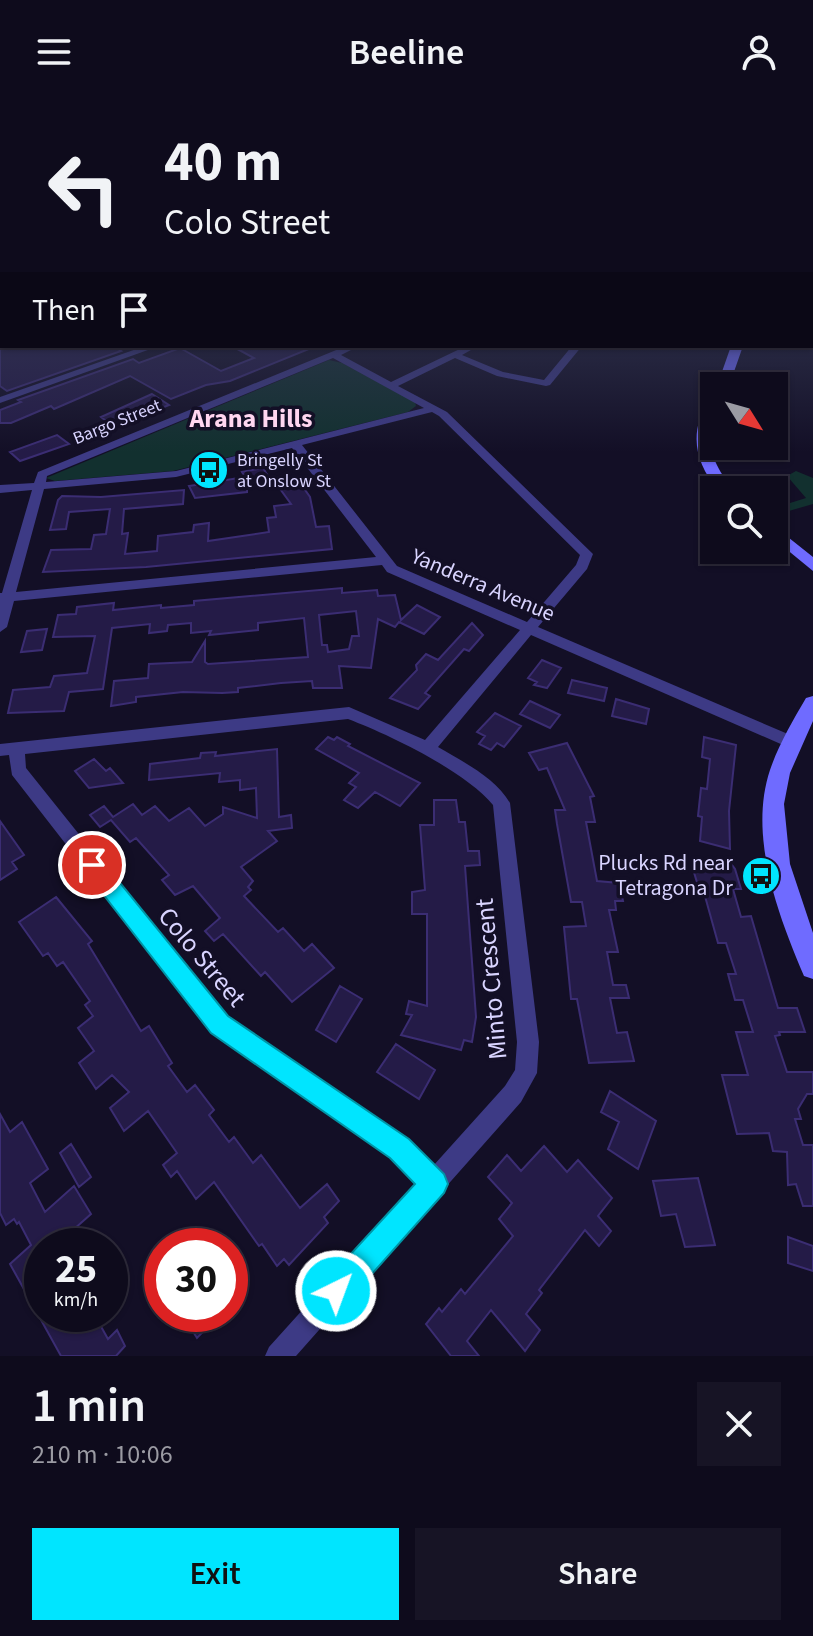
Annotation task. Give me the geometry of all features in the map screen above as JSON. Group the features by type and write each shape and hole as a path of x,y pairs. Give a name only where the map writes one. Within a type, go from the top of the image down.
{"street":[{"path":"0,400 148,348"},
{"name":"Bargo Street","path":"36,486 42,474 56,466 350,348"},
{"path":"392,385 470,348"},
{"path":"457,356 500,374 548,384 575,348"},
{"path":"728,372 736,348"},
{"path":"334,355 435,408 587,554 582,566 426,750"},
{"path":"0,489 169,475 435,408"},
{"path":"295,444 382,561"},
{"path":"0,627 4,598 36,486"},
{"path":"788,544 813,566"},
{"name":"Yanderra Avenue","path":"4,598 382,561 399,573 789,741"},
{"path":"811,958 781,875 773,824 776,779 789,741 813,703"},
{"name":"Minto Crescent","path":"8,749 339,712 371,721 426,750 489,787 501,803 528,1062 521,1083 278,1356"},
{"name":"Colo Street","path":"8,749 18,770 219,1025 399,1148 434,1184"}],"green space":[{"path":"329,360 342,363 415,402 416,406 408,412 173,471 55,481 46,478"},
{"path":"796,471 813,478 813,504 788,511 788,504 806,498 787,476"}],"building":[{"path":"0,348 116,348 121,351 7,391 0,386"},
{"path":"180,348 221,371 254,358 236,348 311,348 230,381 206,385 171,399 130,376 54,409 51,406 11,423 0,423 0,410 21,402 18,400 133,359 139,363"},
{"path":"152,394 169,405 114,427 101,417"},
{"path":"57,435 69,444 20,461 10,452"},
{"path":"263,468 270,479 250,484 247,479 247,492 195,498 189,486 245,477 242,472"},
{"path":"298,480 310,497 316,527 329,526 332,549 146,567 43,572 51,550 91,549 94,535 106,534 110,509 69,512 66,529 50,530 58,500 62,496 101,497 184,490 183,504 124,509 122,534 128,533 125,554 157,551 158,536 193,532 194,525 209,523 208,541 269,532 267,518 276,517 274,506 291,504 278,486"},
{"path":"342,588 342,593 377,590 378,596 395,595 401,620 417,605 440,617 424,634 399,622 395,627 378,619 371,668 339,666 342,688 313,688 312,681 281,683 238,688 238,692 183,692 136,697 136,702 111,706 114,681 148,678 149,664 192,662 205,641 205,662 208,664 308,657 304,618 258,623 258,630 209,635 211,631 191,633 191,623 168,625 167,631 149,633 150,624 112,628 103,689 69,692 64,711 8,713 13,690 50,687 54,676 87,673 95,636 53,637 58,615 76,614 77,607 114,603 113,610 194,605 194,601","holes":["356,611 359,636 352,636 349,649 328,652 327,645 322,645 319,615"]},
{"path":"472,623 483,635 469,651 464,649 425,693 430,696 418,709 390,698 417,670 416,665 426,654 438,660"},
{"path":"47,629 42,650 21,652 27,631"},
{"path":"542,660 561,668 547,688 534,685 537,682 528,678"},
{"path":"572,680 607,688 604,701 568,693"},
{"path":"616,699 649,709 646,724 612,716"},
{"path":"530,701 560,715 550,728 520,714"},
{"path":"495,713 521,726 504,747 497,743 491,750 479,744 485,736 477,732"},
{"path":"328,737 334,740 337,737 350,744 348,746 420,783 400,806 375,792 358,808 344,800 356,787 349,783 359,773 316,749"},
{"path":"704,737 736,745 729,811 730,849 700,841 702,817 698,816 701,788 707,789 710,759 702,757"},
{"path":"567,743 594,796 590,797 595,822 586,822 597,881 619,883 623,901 615,901 616,910 609,910 618,952 607,952 613,985 626,985 629,998 610,998 617,1033 627,1032 634,1061 589,1063 577,999 571,999 564,927 586,926 582,902 571,902 555,810 565,810 547,768 539,770 529,753"},
{"path":"277,749 279,817 291,815 292,828 268,831 277,841 241,867 253,881 248,887 251,890 244,896 278,932 283,928 304,951 312,944 334,968 292,1002 265,972 261,976 223,934 214,941 205,931 220,918 193,886 175,895 162,880 169,875 136,838 130,842 111,820 100,827 90,815 104,806 113,817 133,804 142,815 155,806 169,821 189,808 205,826 223,814 223,807 257,818 256,788 240,790 240,780 219,782 220,773 149,780 150,764 200,758 201,753 216,752 215,756"},
{"path":"94,759 106,771 110,768 123,783 89,788 75,771"},
{"path":"434,800 456,800 459,822 465,822 468,851 479,851 480,865 465,866 476,1017 472,1042 464,1040 461,1050 401,1035 412,1015 406,1014 409,1001 427,1006 427,914 412,914 412,892 425,890 420,825 434,825"},
{"path":"0,821 24,855 12,862 17,869 0,880"},
{"path":"701,864 732,865 735,869 741,889 733,889 741,917 751,916 778,1008 797,1008 805,1032 779,1032 780,1035 775,1036 787,1072 813,1072 813,1094 807,1094 798,1109 801,1119 795,1119 803,1145 813,1145 813,1206 803,1206 796,1184 788,1185 787,1152 773,1151 769,1133 737,1134 722,1075 748,1075 736,1032 753,1032 743,1000 735,1000 728,974 736,974 726,943 718,943 703,889 699,889 693,869 702,868"},
{"path":"56,897 92,941 88,944 141,1031 149,1026 172,1063 168,1066 187,1092 195,1085 214,1110 209,1115 229,1142 234,1137 253,1163 261,1155 300,1208 327,1184 339,1201 324,1217 328,1223 289,1265 284,1259 277,1266 214,1182 196,1199 177,1171 171,1177 163,1165 177,1153 148,1111 124,1131 110,1108 129,1092 112,1075 96,1089 79,1063 94,1051 78,1028 93,1016 85,1005 90,1001 63,962 57,966 48,953 43,956 19,922"},
{"path":"340,986 362,999 336,1042 316,1030"},
{"path":"396,1044 435,1070 419,1099 377,1072"},
{"path":"610,1091 656,1121 638,1169 608,1149 619,1122 601,1112"},
{"path":"0,1114 10,1132 22,1122 48,1169 30,1183 45,1212 74,1186 91,1214 75,1228 24,1228 24,1232 14,1219 6,1225 0,1213"},
{"path":"71,1144 91,1177 79,1187 60,1153"},
{"path":"544,1146 567,1172 578,1160 612,1198 598,1216 611,1231 599,1246 585,1230 539,1290 542,1293 526,1314 540,1330 525,1351 491,1310 467,1341 479,1356 451,1356 426,1324 439,1308 442,1312 461,1289 465,1294 513,1236 499,1219 512,1203 488,1177 507,1155 521,1171"},
{"path":"698,1178 715,1245 685,1247 676,1214 661,1216 653,1181"},
{"path":"788,1237 813,1246 813,1271 788,1263"},
{"path":"24,1251 24,1289 10,1264"},
{"path":"48,1332 104,1332 108,1339 118,1332 125,1346 116,1356 61,1356"}],"place":[{"name":"Bringelly St at Onslow St","path":"209,470"},
{"name":"Plucks Rd near Tetragona Dr","path":"761,876"}],"district":[{"name":"Arana Hills","path":"251,418"}],"route":[{"path":"92,865 219,1025 399,1148 434,1184 336,1291"}]}
